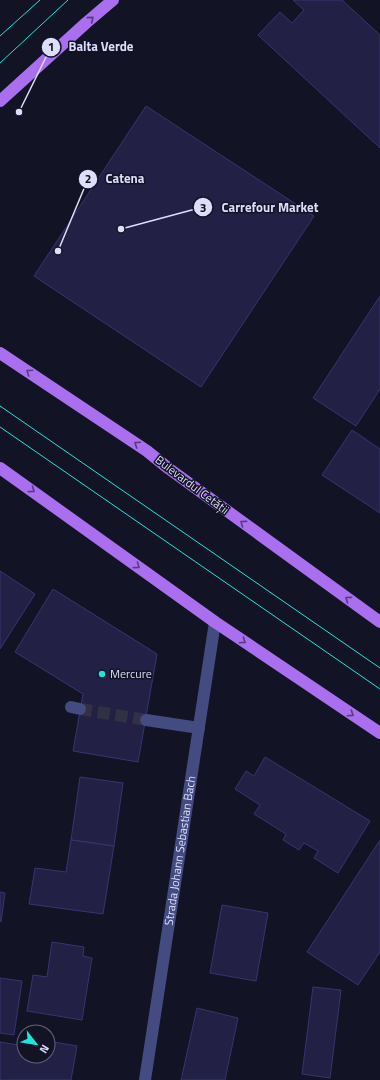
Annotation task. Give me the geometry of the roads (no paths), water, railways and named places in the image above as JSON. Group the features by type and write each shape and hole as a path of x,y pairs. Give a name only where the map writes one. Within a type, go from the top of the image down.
{"main road":[{"path":"0,101 113,0"},
{"name":"Bulevardul Cetății","path":"0,353 147,451 168,468 380,622"},
{"path":"0,468 215,622 380,733"}],"street":[{"name":"Strada Johann Sebastian Bach","path":"145,1080 215,622"},
{"path":"146,720 199,728"}],"tunnel":[{"path":"80,709 146,720"}],"tram line":[{"path":"0,36 40,0"},
{"path":"0,63 68,0"},
{"path":"0,406 380,668"},
{"path":"0,427 380,689"}],"place":[{"name":"Balta Verde","path":"19,112"},
{"name":"Carrefour Market","path":"121,229"},
{"name":"Catena","path":"58,251"},
{"name":"Mercure","path":"102,674"}]}
